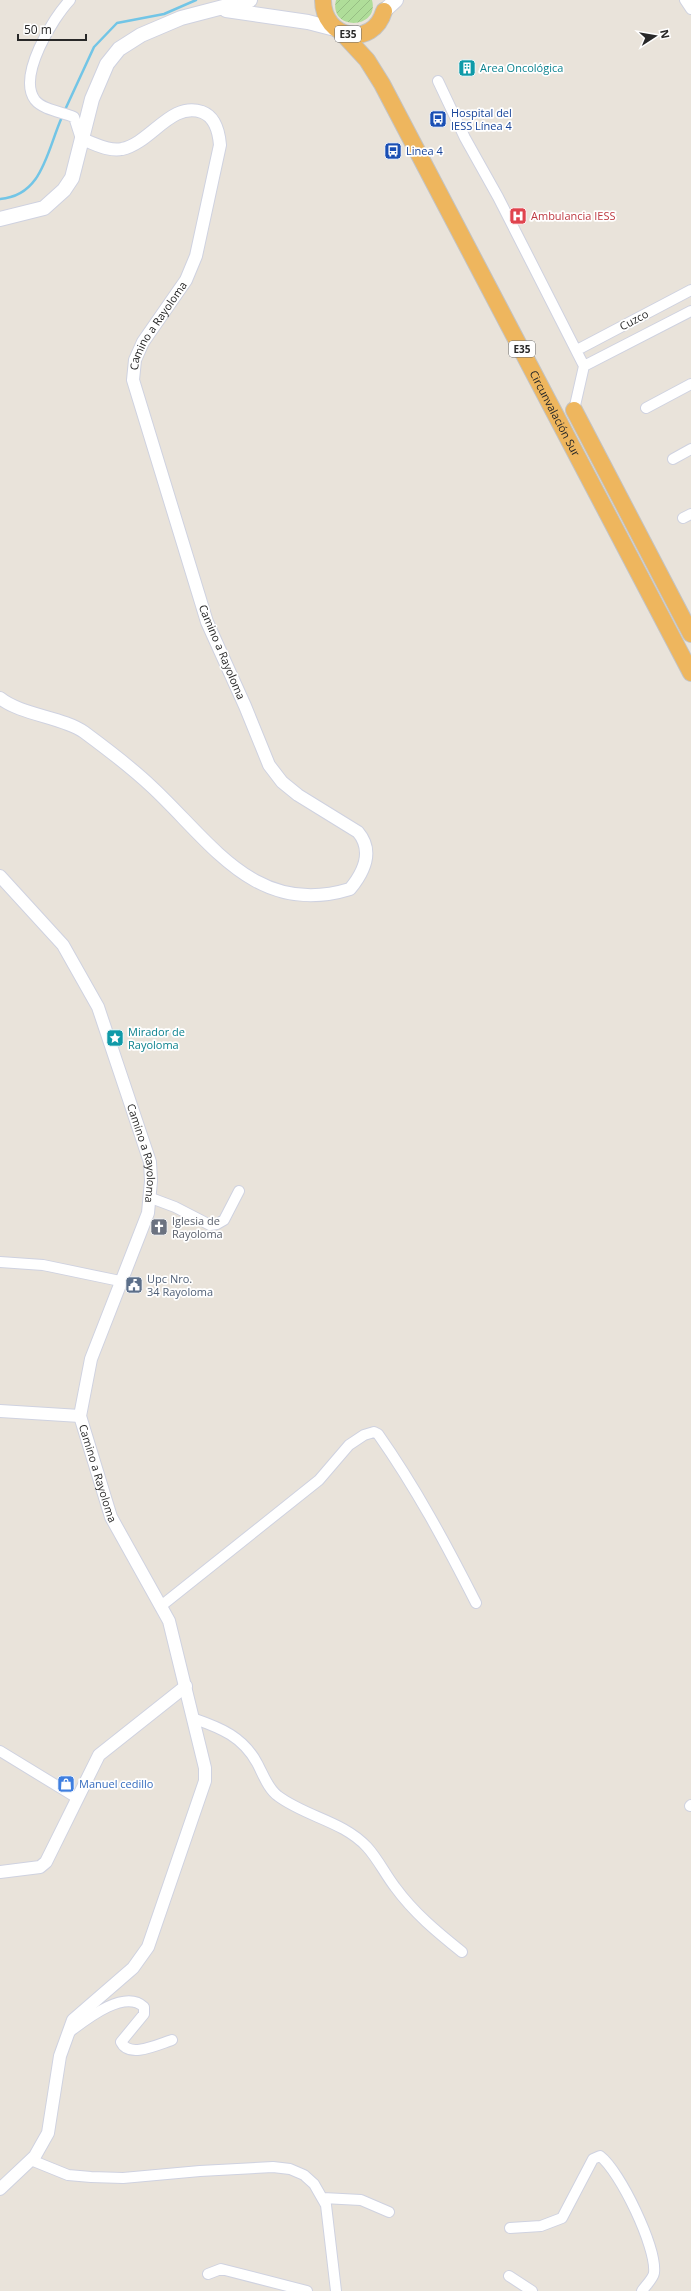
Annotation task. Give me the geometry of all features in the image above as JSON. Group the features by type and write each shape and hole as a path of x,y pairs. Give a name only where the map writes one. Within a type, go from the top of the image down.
{"highway":[{"name":"E35","path":"323,0 326,18 339,31 358,35 366,33 379,23 384,11"},
{"name":"Circunvalación Sur","path":"339,31 367,60 382,84 691,673"},
{"name":"Circunvalación Sur","path":"574,410 691,634"}],"main road":[{"path":"0,220 44,208 54,200 72,178 92,99 107,64 119,49 140,35 181,18 250,0"},
{"path":"384,11 396,0"},
{"path":"218,9 308,22 339,31"}],"street":[{"path":"70,0 44,39 34,60 30,77 31,90 35,100 39,104 73,116"},
{"path":"685,0 691,9"},
{"path":"438,81 465,138 498,197 584,366 574,410"},
{"path":"73,116 92,99"},
{"name":"Camino a Rayoloma","path":"0,698 29,712 82,730 152,786 234,869 265,886 292,894 335,894 350,889 366,864 366,848 364,839 358,832 298,795 282,782 269,765 245,706 207,622 133,380 135,360 143,342 186,280 196,256 220,145 218,129 206,114 197,110 184,111 174,115 142,140 121,150 114,150 81,139"},
{"path":"73,116 81,139"},
{"name":"Cuzco","path":"576,350 691,290"},
{"name":"Cuzco","path":"584,366 691,311"},
{"path":"646,408 691,384"},
{"path":"673,459 691,449"},
{"name":"Camino a Rayoloma","path":"0,876 63,945 98,1007 150,1162 150,1198 148,1213 120,1281 91,1359 80,1416 111,1517 169,1621 195,1719 205,1768 205,1781 148,1947 133,1968 73,2020 60,2056 48,2133 31,2160 0,2189"},
{"path":"150,1198 175,1206 210,1225 217,1224 224,1220 239,1191"},
{"path":"0,1262 43,1265 120,1281"},
{"path":"0,1410 80,1416"},
{"path":"161,1606 319,1480 349,1445 364,1435 374,1432 378,1434 404,1472 435,1522 476,1602"},
{"path":"0,1872 40,1867 46,1862 99,1755 186,1686"},
{"path":"195,1719 225,1730 244,1746 277,1796 302,1810 343,1828 367,1847 395,1887 418,1915 432,1929 462,1952"},
{"path":"0,1751 77,1798"},
{"path":"68,2033 102,2009 116,2003 134,2002 140,2003 144,2007 144,2014 126,2034 122,2044 127,2048 137,2050 172,2040"},
{"path":"510,2228 541,2226 562,2218 593,2159 600,2156 616,2173 641,2223 649,2247 654,2265 653,2276 642,2291"},
{"path":"31,2160 68,2175 91,2178 123,2178 200,2171 274,2167 290,2169 304,2174 314,2184 322,2198 330,2228 333,2275 336,2291"},
{"path":"322,2198 361,2200 389,2212"},
{"path":"208,2274 221,2269 307,2291"},
{"path":"509,2276 532,2291"}],"green space":[{"path":"336,0 372,0 372,10 369,17 362,21 354,23 346,22 339,17 336,10"}],"waterway":[{"path":"64,112 94,47 117,23 164,14 196,0"},
{"path":"0,199 14,196 26,190 35,180 42,169 62,117"}],"place":[{"name":"Area Oncológica","path":"467,68"},
{"name":"Hospital del IESS Línea 4","path":"438,119"},
{"name":"Linea 4","path":"393,151"},
{"name":"Ambulancia IESS","path":"518,216"},
{"name":"Mirador de Rayoloma","path":"115,1038"},
{"name":"Iglesia de Rayoloma","path":"159,1227"},
{"name":"Upc Nro. 34 Rayoloma","path":"134,1285"},
{"name":"Manuel cedillo","path":"66,1784"}]}
